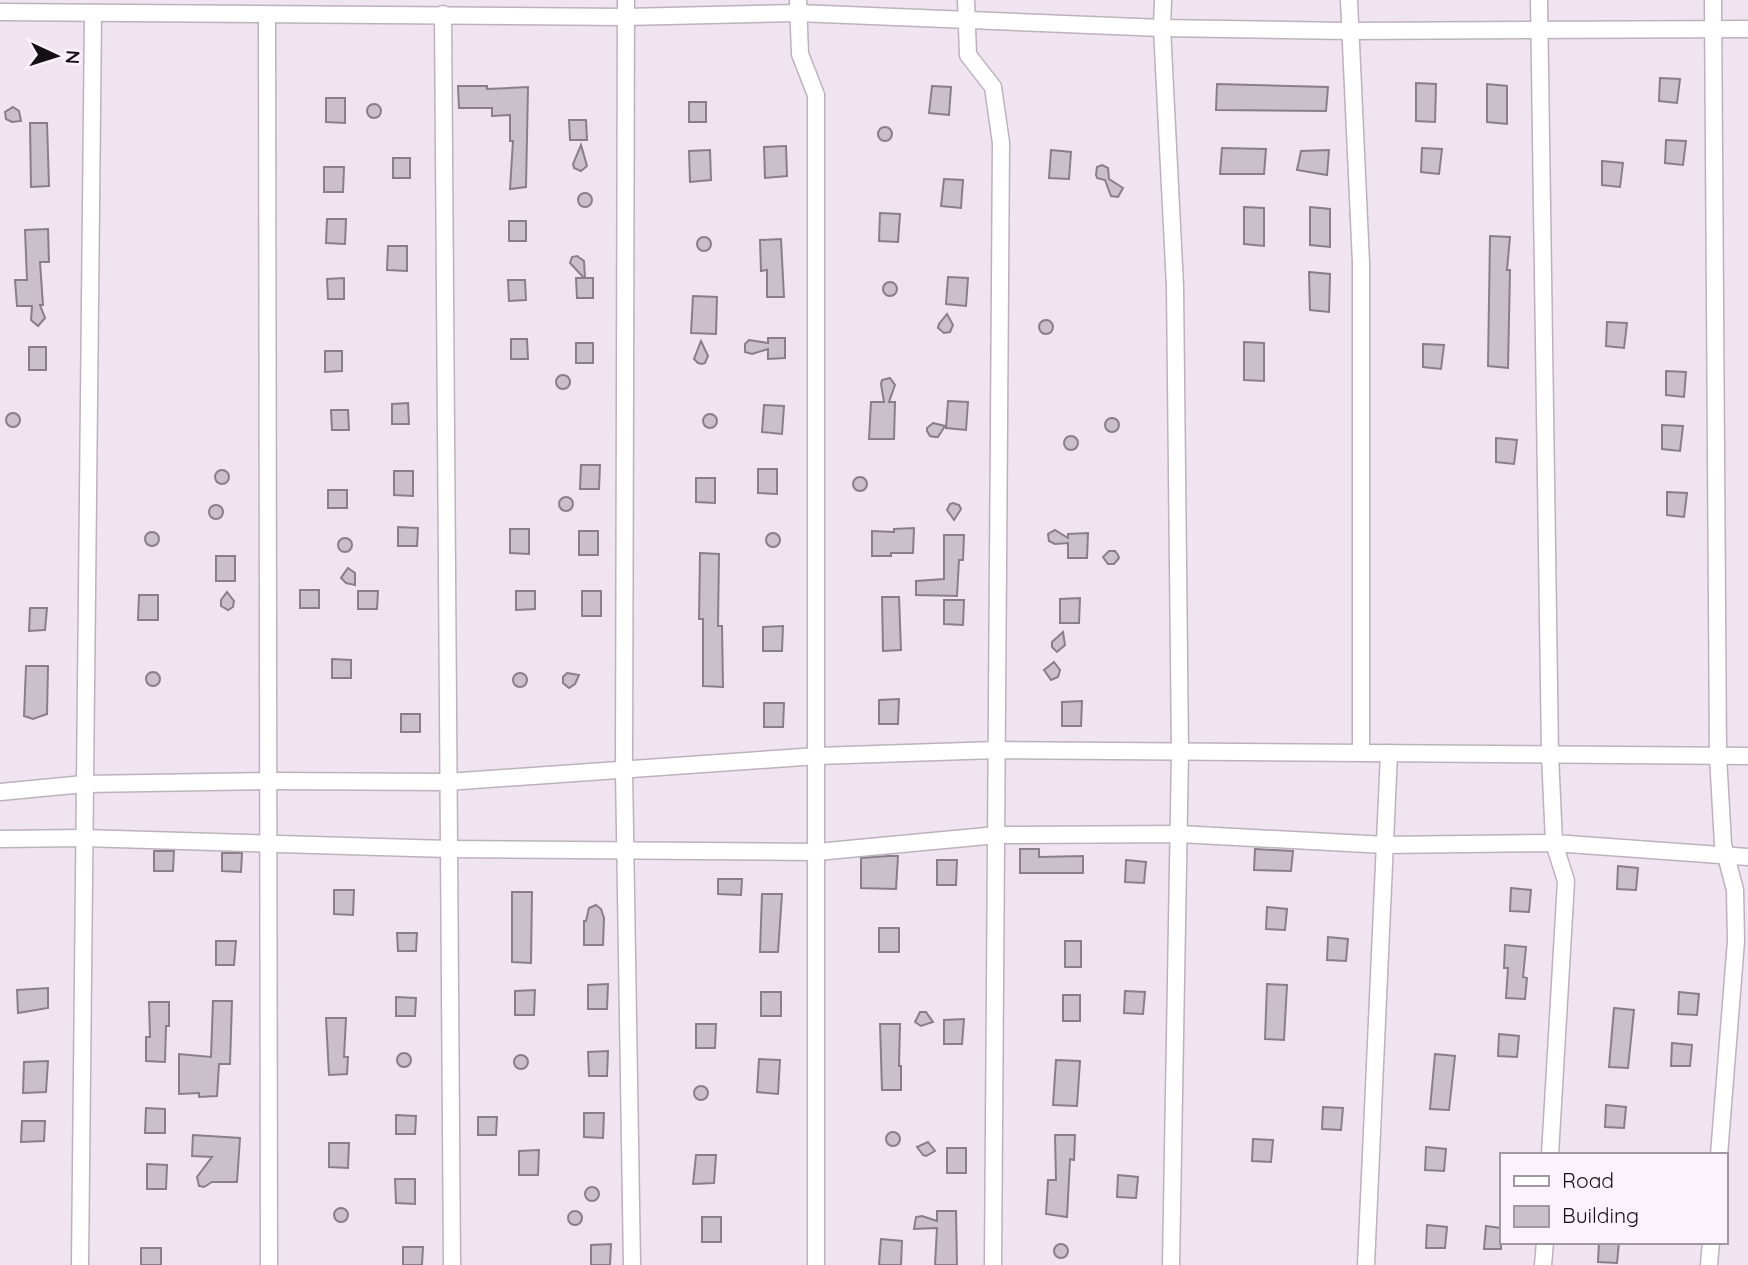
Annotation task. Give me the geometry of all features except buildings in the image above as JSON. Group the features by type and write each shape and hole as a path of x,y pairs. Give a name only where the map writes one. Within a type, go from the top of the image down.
{"street":[{"path":"626,0 624,851 632,1265"},
{"path":"966,0 968,55 993,88 1000,144 993,1265"},
{"path":"1163,0 1162,27 1175,286 1180,752 1171,1265"},
{"path":"1349,0 1348,31 1361,263 1361,753"},
{"path":"1539,0 1550,754 1554,843 1566,881 1550,1153"},
{"path":"1713,0 1717,756 1723,844 1735,890 1736,941 1718,1153"},
{"path":"798,6 800,54 816,95 816,1265"},
{"path":"11,8 93,14 210,8 267,15 400,7 443,15 626,17 798,6 965,20 1162,27 1348,31 1748,29"},
{"path":"80,1265 93,14"},
{"path":"267,15 269,1265"},
{"path":"443,15 452,1265"},
{"path":"0,792 83,784 447,782 817,756 996,750 1748,756"},
{"path":"1366,1265 1390,753"},
{"path":"0,839 83,838 448,849 817,852 997,835 1180,834 1385,845 1554,843 1748,857"},
{"path":"1544,1265 1545,1244"},
{"path":"1709,1265 1711,1244"}]}
